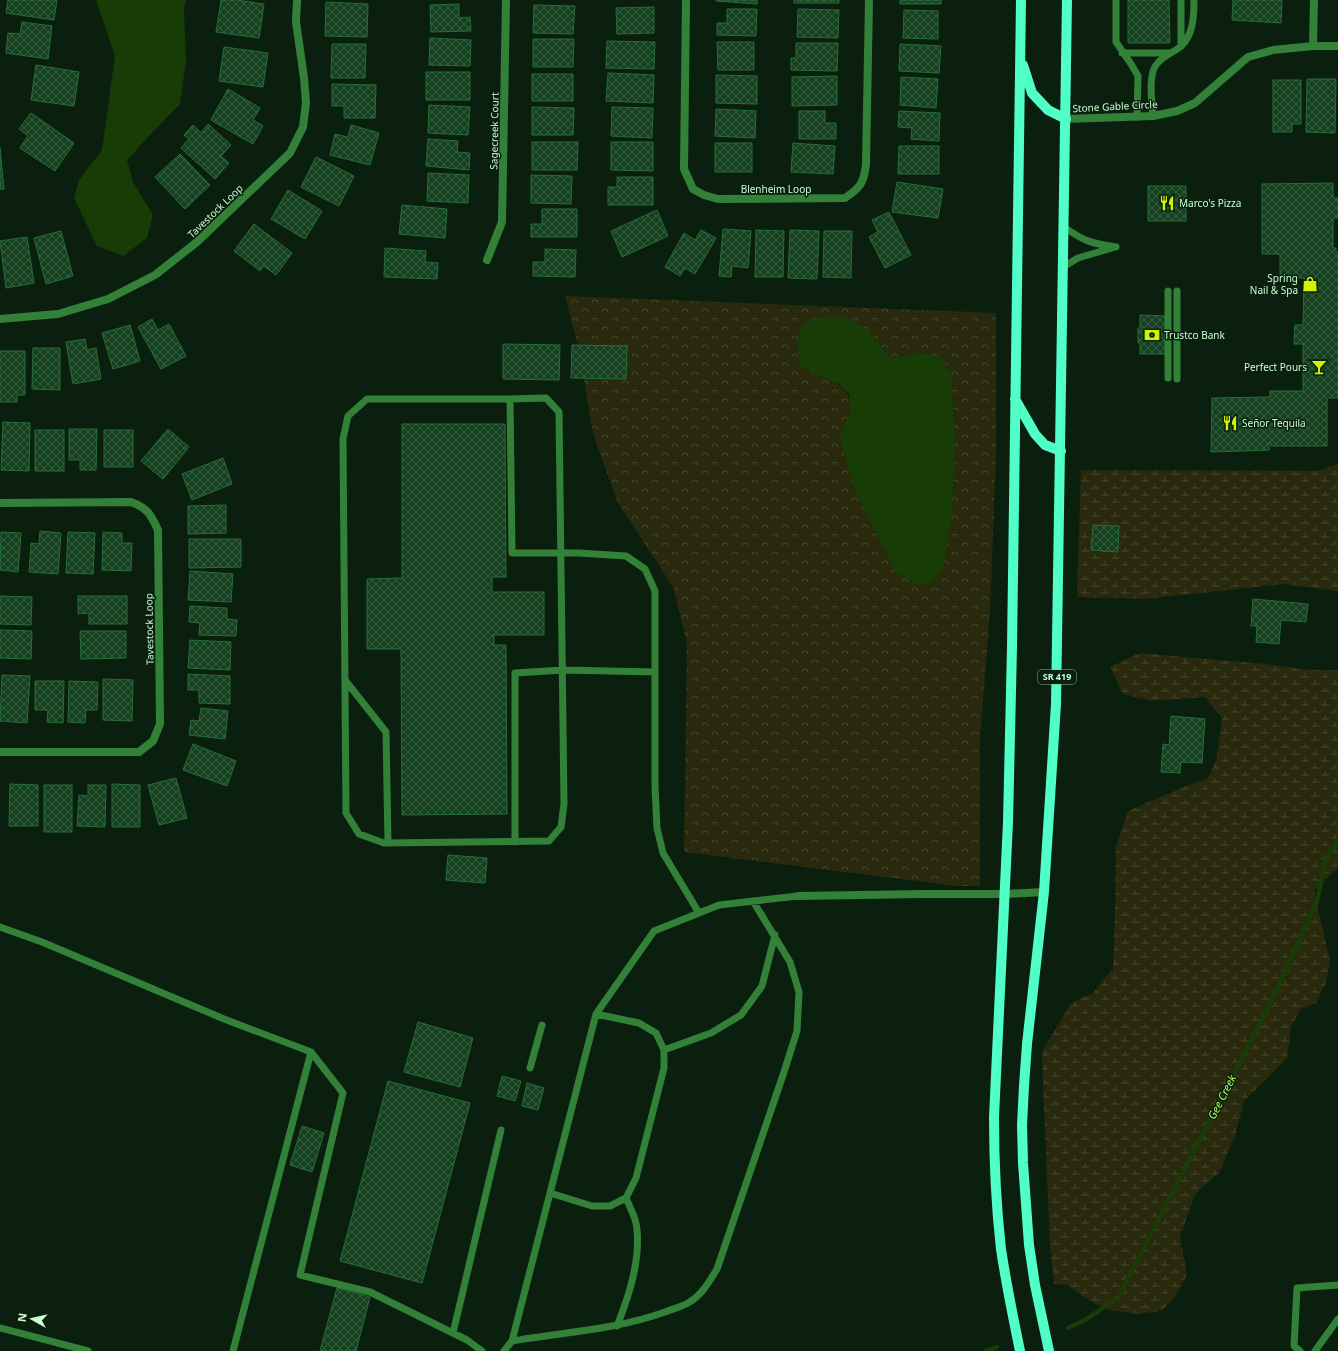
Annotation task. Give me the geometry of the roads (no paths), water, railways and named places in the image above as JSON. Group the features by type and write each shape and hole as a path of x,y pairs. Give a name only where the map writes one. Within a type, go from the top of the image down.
{"main road":[{"path":"1020,1351 1007,1289 1001,1247 994,1156 994,1117 1005,894 1012,647 1021,0"},
{"name":"SR 419","path":"1049,1351 1035,1285 1029,1245 1023,1163 1024,1086 1044,892 1056,704 1067,0"},
{"path":"1020,57 1032,93 1048,110 1066,119"},
{"path":"1015,399 1035,434 1045,445 1061,451"}],"street":[{"name":"Tavestock Loop","path":"0,319 58,314 108,299 155,275 197,242 290,153 303,127 306,103 296,22 297,0"},
{"name":"Sagecreek Court","path":"487,260 502,222 506,0"},
{"name":"Blenheim Loop","path":"686,0 684,169 693,189 704,195 718,199 845,198 854,192 864,179 866,164 869,0"},
{"path":"1313,46 1314,0"},
{"name":"Stone Gable Circle","path":"1066,119 1153,116 1177,111 1195,103 1248,57 1273,50 1313,46 1338,46"},
{"name":"Tavestock Loop","path":"0,503 131,502 142,506 151,514 158,530 160,724 152,740 139,752 0,752"},
{"path":"798,896 1005,894 1044,892"}],"lane":[{"path":"1116,0 1116,42 1138,76 1137,117"},
{"path":"1180,46 1181,0"},
{"path":"1153,116 1151,79 1155,65 1186,41 1194,21 1194,0"},
{"path":"1122,53 1170,53"},
{"path":"1064,227 1084,241 1116,247 1088,254 1078,258 1064,267"},
{"path":"1168,291 1168,378"},
{"path":"1177,291 1177,378"},
{"path":"367,398 546,398 559,412 562,553 564,804 562,827 549,841 388,844 359,834 346,813 344,439 348,416 367,398"},
{"path":"510,399 512,553 579,553 626,556 645,569 655,591 656,828 663,853 699,913"},
{"path":"515,842 515,673 563,670 655,672"},
{"path":"345,680 386,732 388,844"},
{"path":"504,1351 512,1341 596,1014 654,931 719,905 798,896"},
{"path":"512,1341 618,1326 651,1317 688,1304 705,1290 717,1269 784,1072 796,1031 799,992 790,962 753,901"},
{"path":"0,927 42,942 224,1019 311,1052 343,1094 300,1275 370,1292 467,1340 482,1351"},
{"path":"664,1050 711,1033 741,1015 762,986 775,935"},
{"path":"550,1193 592,1206 610,1206 626,1198 636,1178 664,1068 664,1050 656,1033 639,1023 596,1014"},
{"path":"530,1068 542,1025"},
{"path":"233,1351 311,1052"},
{"path":"453,1333 501,1130"},
{"path":"618,1326 625,1306 637,1253 637,1228 626,1198"},
{"path":"1300,1351 1294,1346 1297,1288 1338,1285"},
{"path":"1316,1351 1338,1319"},
{"path":"0,1328 88,1351"}],"waterway":[{"name":"Gee Creek","path":"1068,1328 1085,1320 1118,1298 1274,996 1317,901 1325,862 1338,839"},
{"name":"Gee Creek","path":"986,1351 997,1347"}],"place":[{"name":"Marco's Pizza","path":"1167,203"},
{"name":"Spring Nail & Spa","path":"1310,284"},
{"name":"Trustco Bank","path":"1152,335"},
{"name":"Perfect Pours","path":"1319,367"},
{"name":"Señor Tequila","path":"1230,423"}]}
